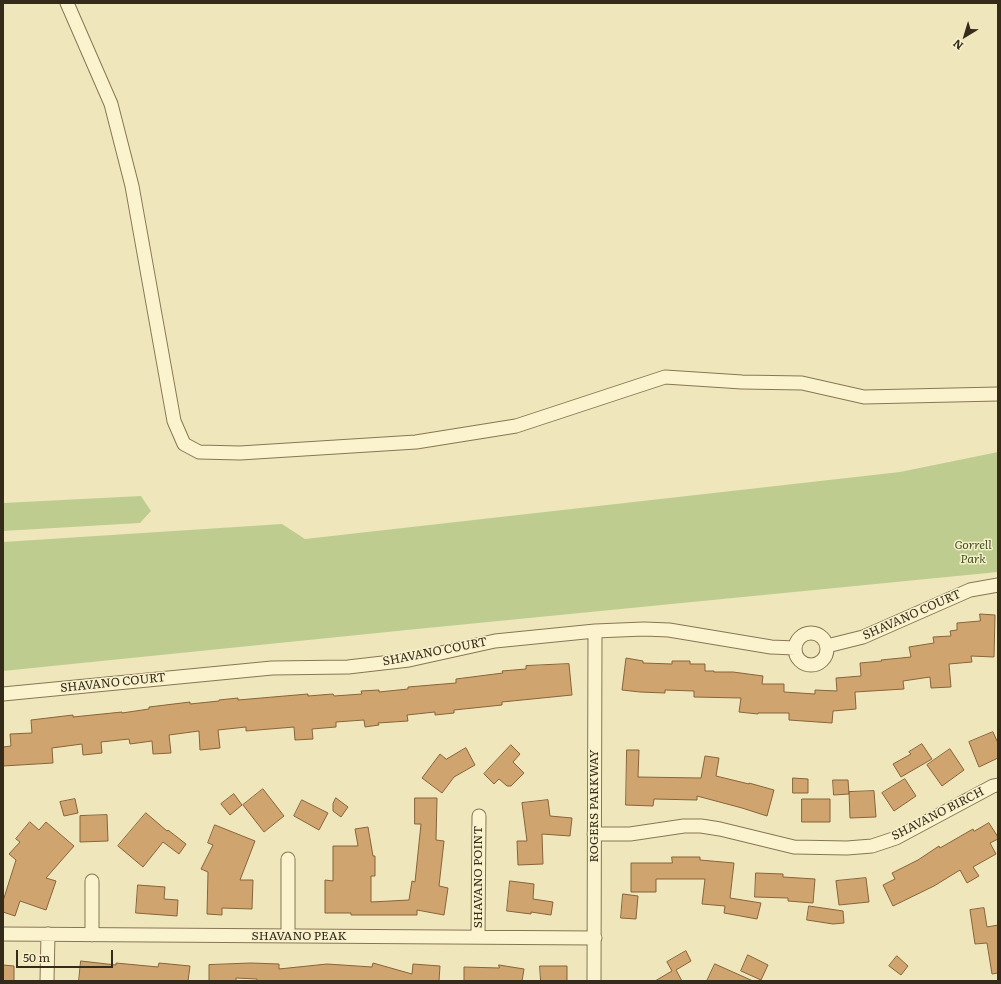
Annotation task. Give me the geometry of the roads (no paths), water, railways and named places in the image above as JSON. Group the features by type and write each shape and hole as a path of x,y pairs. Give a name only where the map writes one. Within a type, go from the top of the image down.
{"street":[{"path":"68,3 111,104 121,142 133,194 174,421 184,444 199,452 240,453 416,442 516,426 665,377 742,382 802,383 864,397 998,394"},
{"name":"SHAVANO COURT","path":"827,646 863,637 970,590 998,585"},
{"name":"SHAVANO COURT","path":"3,694 272,668 348,667 409,660 495,641 595,631 644,629 669,630 771,646 795,648"},
{"name":"ROGERS PARKWAY","path":"594,981 595,631"},
{"path":"810,633 816,633 821,636 825,640 827,646 825,657 815,664 804,663 799,659 795,648 799,638 804,634 810,633"},
{"name":"SHAVANO BIRCH","path":"594,834 630,834 684,826 701,826 720,829 794,847 847,848 872,846 896,838 993,786 998,785"},
{"name":"SHAVANO POINT","path":"478,816 478,937"},
{"path":"288,859 288,936"},
{"path":"92,881 92,935"},
{"name":"SHAVANO PEAK","path":"3,934 595,938"},
{"path":"47,981 48,934"}],"park label":[{"name":"Gorrell Park","path":"973,552"}]}
